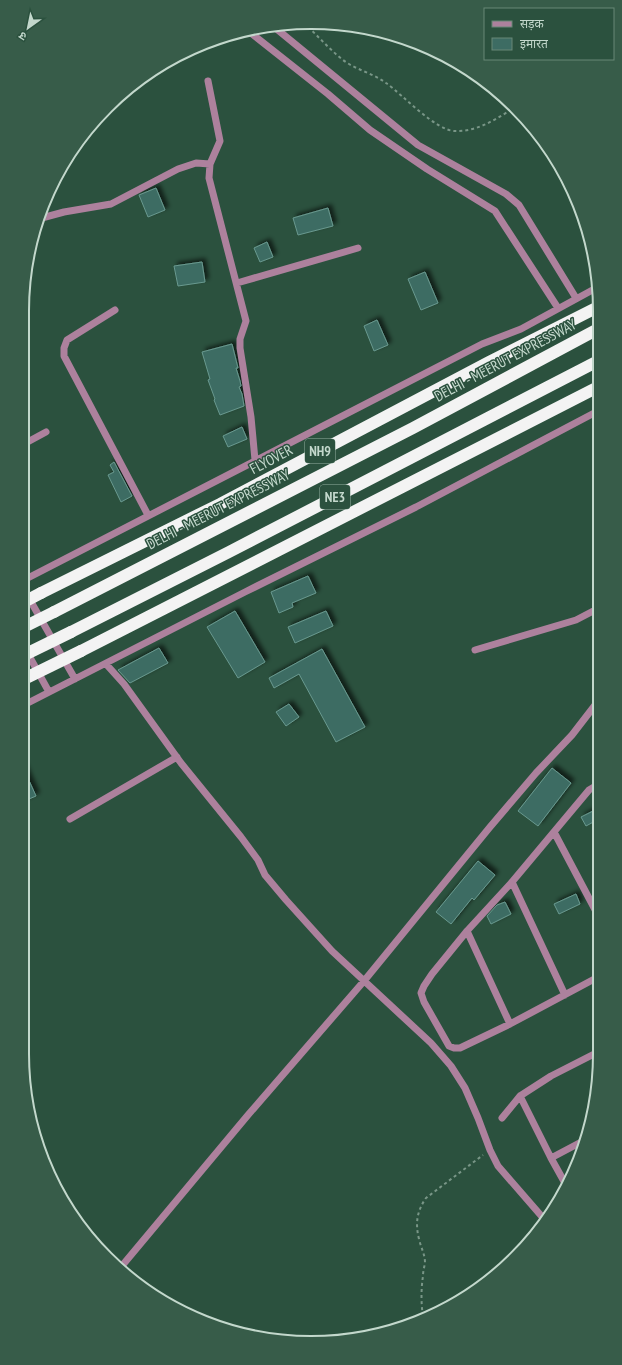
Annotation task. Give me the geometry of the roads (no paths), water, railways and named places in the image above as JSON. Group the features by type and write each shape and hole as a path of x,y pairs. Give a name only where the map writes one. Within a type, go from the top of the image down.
{"highway":[{"name":"FLYOVER","path":"29,600 220,504 593,310"},
{"name":"DELHI - MEERUT EXPRESSWAY","path":"29,624 413,428 593,332"},
{"name":"NE3","path":"29,653 229,552 593,364"},
{"path":"29,677 593,390"}],"street":[{"path":"278,31 418,146 512,198 518,205 576,298"},
{"path":"253,35 328,94 370,130 427,169 496,211 558,308"},
{"path":"208,81 220,141 210,164 209,178 238,283 246,321 240,339 240,348 251,417 255,460"},
{"path":"45,216 111,204 178,169 196,163 210,164"},
{"path":"238,283 358,248"},
{"path":"29,577 482,344 521,329 592,290"},
{"path":"114,310 67,340 64,348 64,356 148,515"},
{"path":"29,702 416,507 593,414"},
{"path":"29,441 46,432"},
{"path":"29,598 75,679"},
{"path":"475,650 576,620 593,611"},
{"path":"29,656 49,692"},
{"path":"106,664 124,684 177,758 241,837 258,860 265,876 332,951 430,1043 451,1066 465,1088 498,1166 542,1216"},
{"path":"123,1264 248,1115 364,981 490,827 536,773 572,735 593,708"},
{"path":"70,819 177,758"},
{"path":"593,788 589,790 512,882 467,931 432,974 421,993 424,1002 449,1046 460,1048 510,1024 593,980"},
{"path":"554,832 593,906"},
{"path":"512,882 565,995"},
{"path":"467,931 510,1024"},
{"path":"502,1118 520,1096 551,1076 593,1055"},
{"path":"520,1096 563,1180"},
{"path":"551,1158 578,1143"}]}
